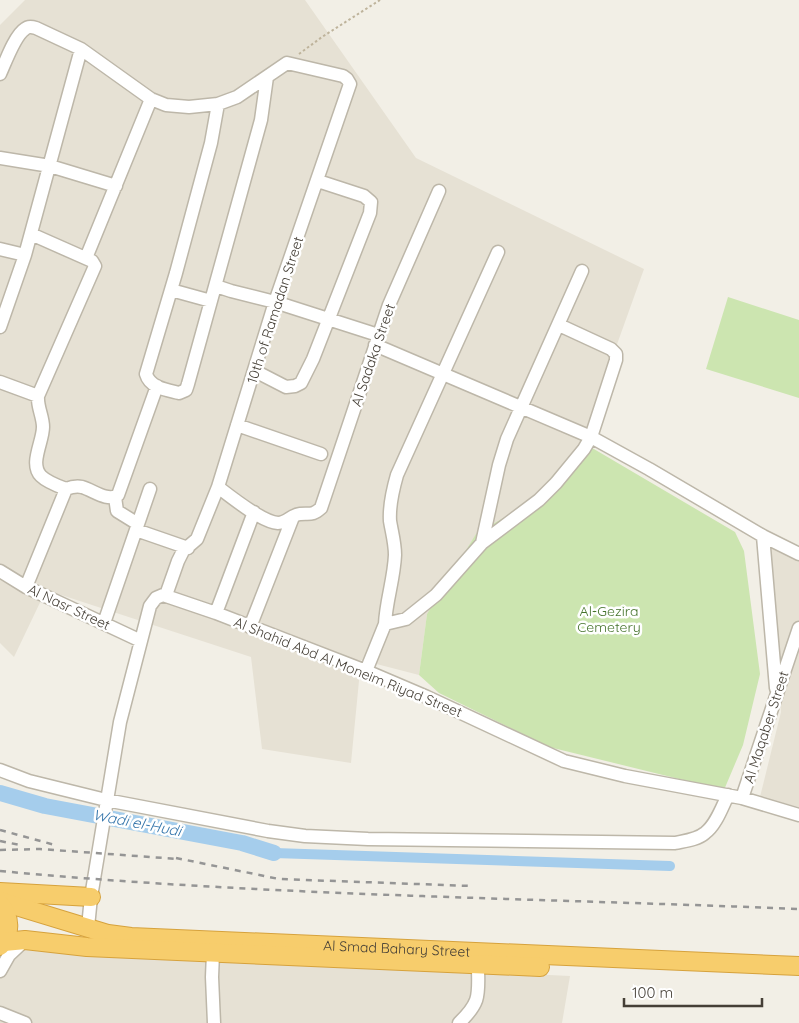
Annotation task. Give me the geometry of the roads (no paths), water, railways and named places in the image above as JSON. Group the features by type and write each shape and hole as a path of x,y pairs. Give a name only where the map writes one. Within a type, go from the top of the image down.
{"highway":[{"path":"0,892 91,897"},
{"path":"0,903 8,920 8,932 2,944"},
{"name":"Al Smad Bahary Street","path":"0,903 108,934 131,937 799,966"},
{"name":"Al Smad Bahary Street","path":"2,944 25,940 87,947 213,953 478,965 799,976"}],"street":[{"path":"0,74 17,38 25,28 36,28 81,49 151,99 166,105 188,107 218,104 237,97 267,77"},
{"path":"0,327 26,255 81,49"},
{"name":"10th of Ramadan Street","path":"166,595 178,561 183,551 197,539 218,487 276,302 350,84 343,76 287,62 267,77"},
{"path":"218,104 211,143 146,374 150,382 179,393 186,390 212,301 261,120 267,77"},
{"path":"86,258 151,99"},
{"path":"0,158 50,166 116,186"},
{"path":"255,371 286,387 296,386 301,383 313,359 327,319 360,242 372,206 371,202 364,196 318,181"},
{"name":"Al Sadaka Street","path":"294,517 299,514 315,513 325,502 389,305 439,191"},
{"path":"31,234 94,262 94,269 38,396 37,403 43,428 37,470 42,478 66,489 82,487 108,497 115,497"},
{"path":"0,249 26,255"},
{"path":"366,671 385,624 386,609 393,581 395,557 390,517 394,489 401,465 498,252"},
{"path":"482,543 499,465 520,407 582,271"},
{"path":"216,286 276,302 327,319 377,340 520,407 591,437 650,468 763,536 799,554"},
{"path":"171,290 212,301"},
{"path":"385,624 406,619 436,595 482,543 539,500 569,468 591,437 616,360 616,354 611,349 559,325"},
{"path":"0,382 38,396"},
{"path":"157,386 120,490 115,497 117,511 137,527 188,548"},
{"path":"237,425 321,454"},
{"path":"218,487 254,512 277,523 285,522 294,517"},
{"path":"26,587 66,489"},
{"path":"104,623 150,490"},
{"path":"216,613 254,512"},
{"path":"250,627 294,517"},
{"path":"763,536 776,695"},
{"name":"Al Nasr Street","path":"0,570 26,587 140,641"},
{"path":"88,927 106,800 120,722 152,601 159,596 166,595"},
{"name":"Al Shahid Abd Al Moneim Riyad Street","path":"166,595 366,671 564,760 625,776 742,798 799,815"},
{"name":"Al Maqaber Street","path":"742,798 799,628"},
{"path":"0,770 29,781 106,800 268,831 305,836 368,839 675,843 694,839 706,833 718,816 728,795"},
{"path":"0,971 9,955 25,940"},
{"path":"213,953 214,1023"},
{"path":"459,1023 471,1012 477,1002 478,965"},
{"path":"0,1014 25,1023"}],"waterway":[{"name":"Wadi el-Hudi","path":"0,793 45,806 242,843 274,853"},
{"path":"274,853 670,866"}],"railway":[{"path":"0,830 55,845"},
{"path":"0,841 20,845"},
{"path":"0,850 40,849 178,859"},
{"path":"176,858 279,879 472,886"},
{"path":"0,871 199,886 299,891 799,909"}],"park label":[{"name":"Al-Gezira Cemetery","path":"609,620"}]}
